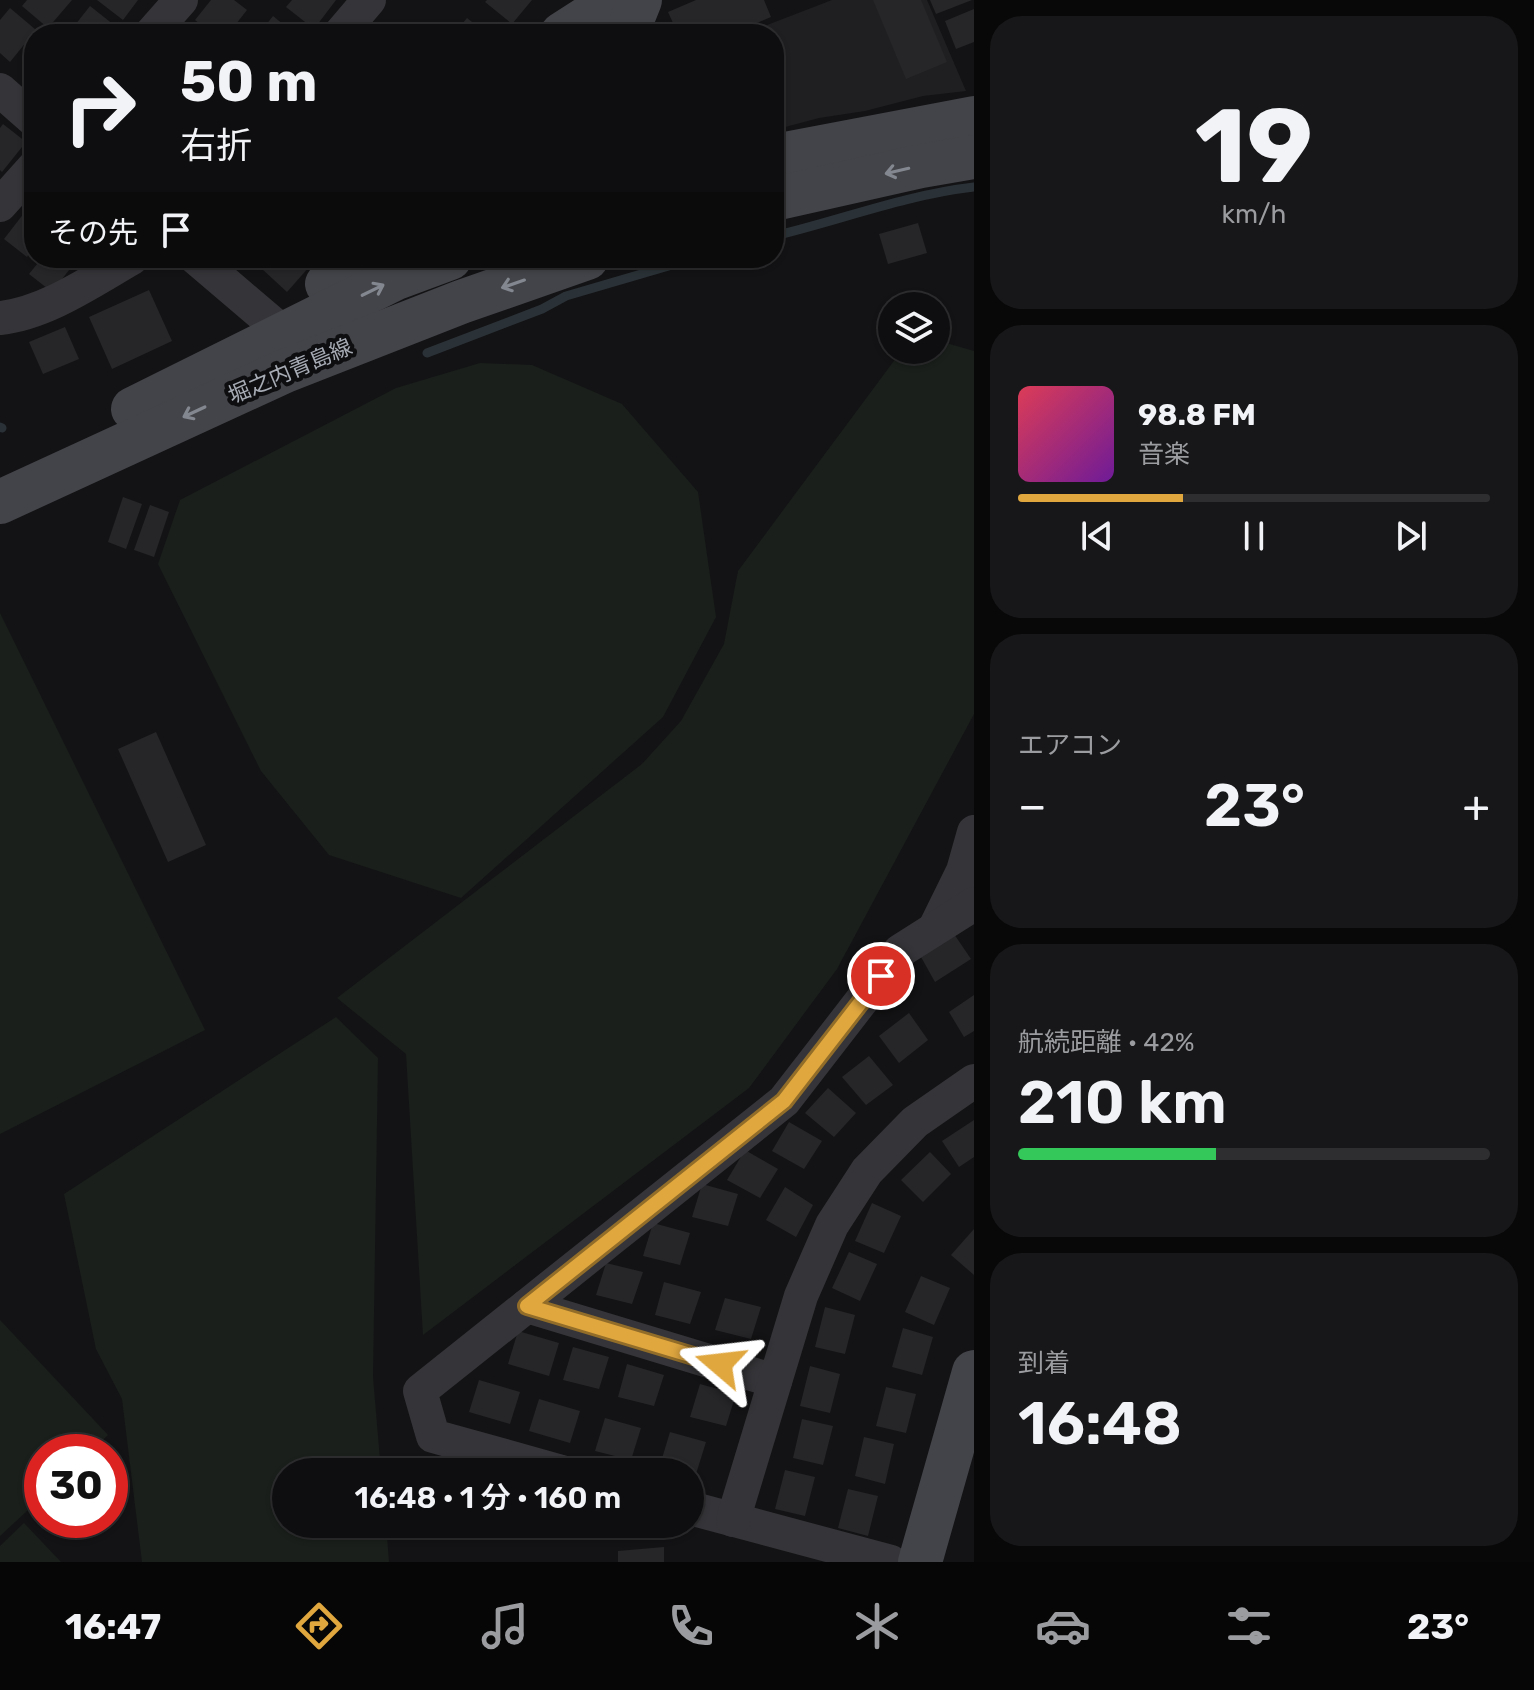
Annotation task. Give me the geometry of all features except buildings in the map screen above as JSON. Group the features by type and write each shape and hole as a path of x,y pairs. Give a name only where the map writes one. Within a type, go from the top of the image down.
{"main road":[{"path":"578,24 615,0"},
{"path":"633,24 640,0"},
{"path":"784,154 974,118"},
{"path":"784,197 974,157"},
{"name":"堀之内青島線","path":"0,471 396,278 423,268"},
{"name":"堀之内青島線","path":"0,502 285,371 461,302 558,268"},
{"path":"920,1562 974,1372"}],"street":[{"path":"160,24 181,0"},
{"path":"349,24 369,0"},
{"path":"0,90 24,111"},
{"path":"0,205 24,178"},
{"path":"0,318 22,316 115,268"},
{"path":"208,268 285,334"},
{"path":"935,928 963,871 974,832"},
{"path":"512,1458 433,1436 420,1391 784,1101 900,951 974,904"},
{"path":"733,1520 801,1296 832,1225 867,1171 915,1122 974,1081"},
{"path":"527,1306 775,1381"},
{"path":"704,1512 891,1562"}],"shaded area":[{"path":"832,0 927,0 966,91 923,96 784,127 784,24 770,24"},
{"path":"950,344 974,351 974,714 837,969 749,1088 423,1335 406,1054 337,998 642,764 681,721 724,644 738,571 892,364 950,364"},
{"path":"480,363 532,365 622,404 698,492 716,617 663,717 461,898 329,855 261,771 158,564 180,500 396,388"},
{"path":"0,613 205,1030 0,1134"},
{"path":"336,1017 378,1058 373,1377 380,1458 272,1458 272,1538 387,1538 389,1562 142,1562 122,1399 96,1349 64,1194"},
{"path":"0,1320 107,1434 24,1434 24,1514 0,1536"},
{"path":"24,1523 24,1538 38,1538 61,1562 0,1562 0,1546"}],"waterway":[{"path":"784,233 898,202 974,187"},
{"path":"427,353 542,309 566,296 662,268"}],"route":[{"path":"720,1364 527,1306 784,1101 881,976"}]}
